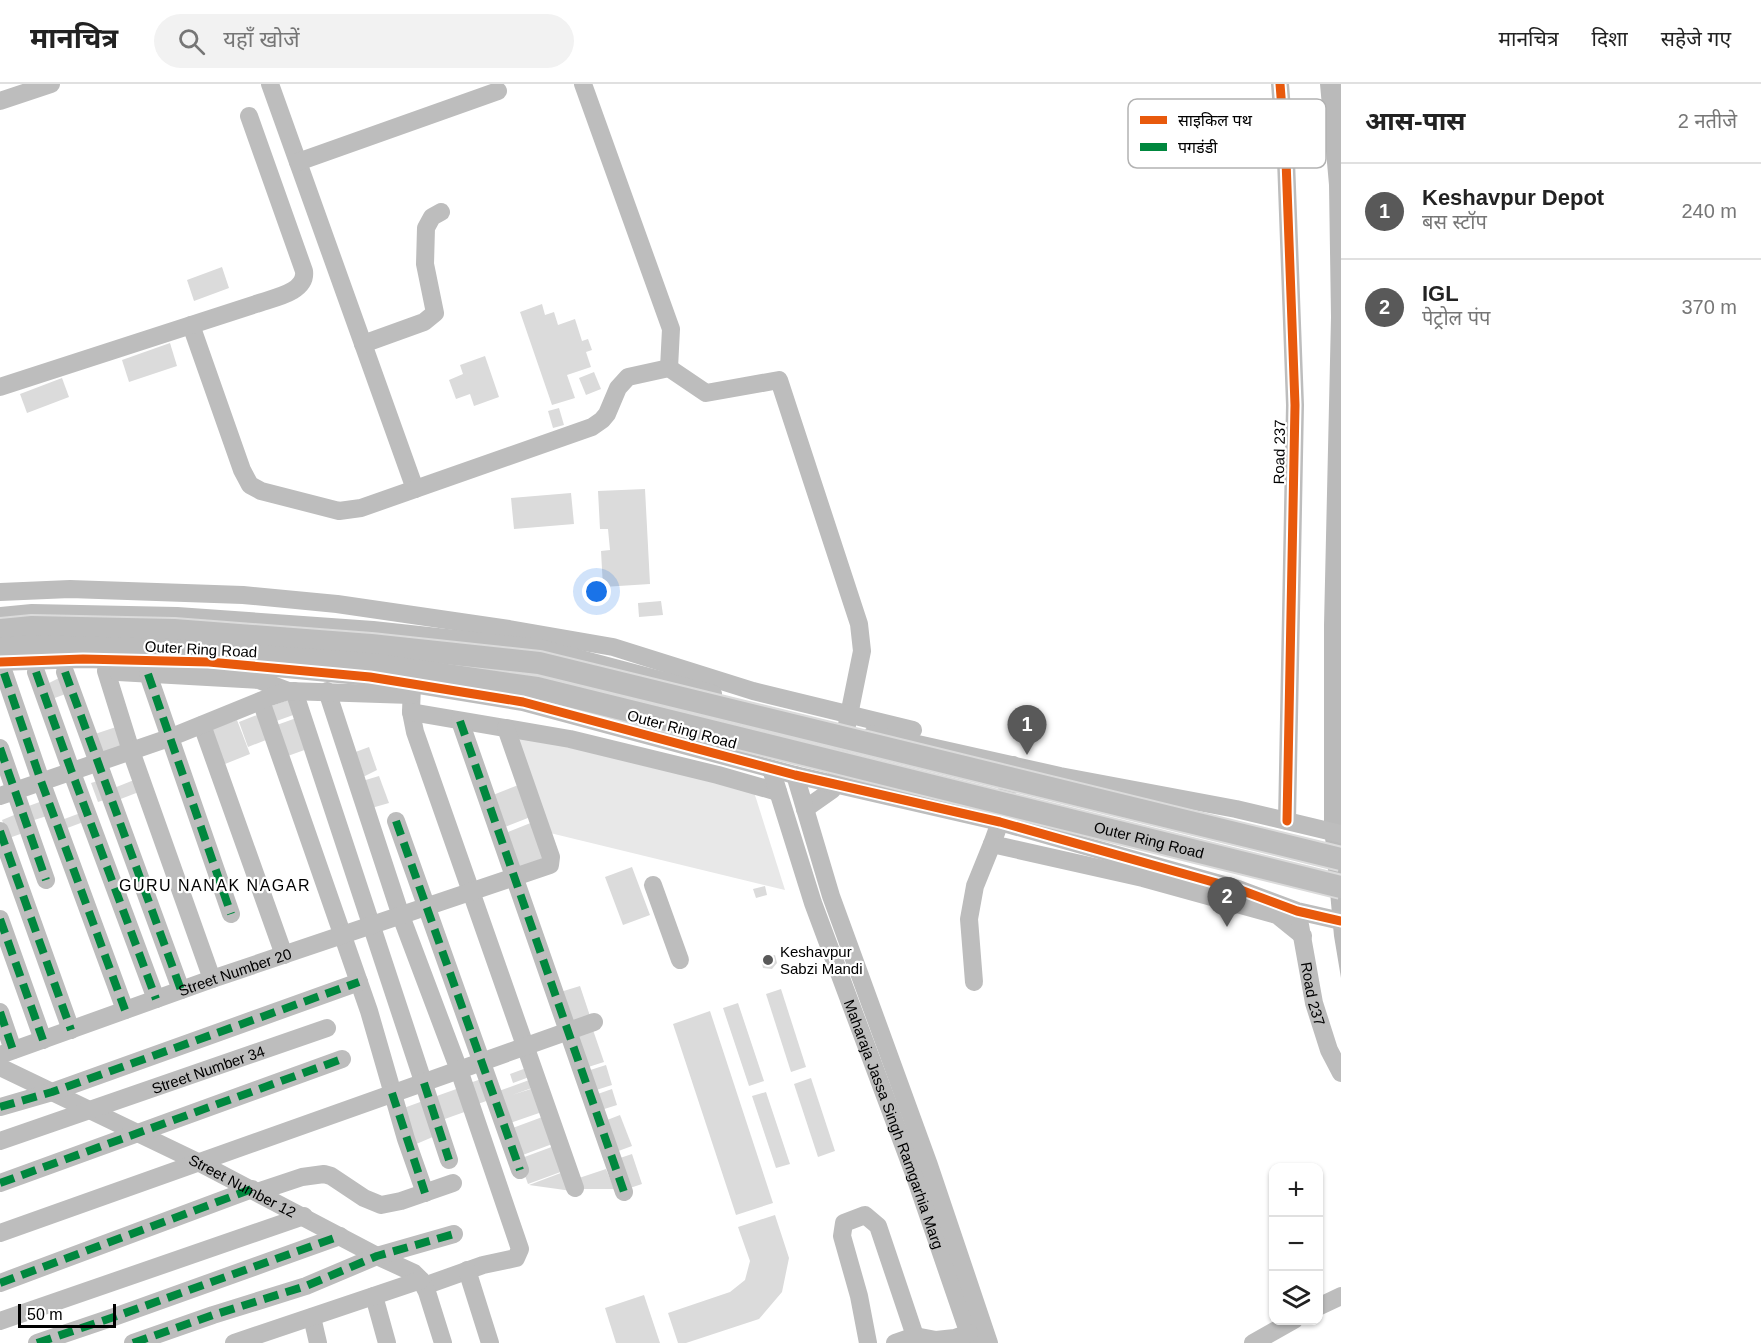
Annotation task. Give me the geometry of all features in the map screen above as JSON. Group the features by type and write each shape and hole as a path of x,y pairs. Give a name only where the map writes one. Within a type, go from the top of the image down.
{"main road":[{"name":"Outer Ring Road","path":"0,630 32,627 174,630 371,645 539,663 1341,859"},
{"name":"Outer Ring Road","path":"0,649 34,646 174,650 359,663 537,688 1341,887"}],"street":[{"path":"0,101 51,84"},
{"path":"270,84 415,489"},
{"path":"583,84 671,329 669,368"},
{"name":"Road 237","path":"1280,84 1281,99"},
{"path":"298,162 498,91"},
{"path":"0,387 297,288 305,277 249,116"},
{"name":"Road 237","path":"1286,168 1295,405 1287,821"},
{"path":"363,344 424,322 435,313 425,264 426,228 432,217 441,212"},
{"path":"191,325 242,470 250,485 261,491 339,511 361,508 592,427 607,414 618,388 628,377 669,368 705,393 779,380 859,624 862,651 835,784 832,790 805,809"},
{"path":"0,592 70,589 243,595 360,608 509,629 613,647 848,721 1046,767 1060,776"},
{"name":"Outer Ring Road","path":"0,616 32,613 177,616 373,630 539,648 766,709 848,721 926,746 1060,776 1236,809 1341,834"},
{"name":"Outer Ring Road","path":"1,669 83,659 209,662 370,677 411,697 524,702 771,769 1000,822 1238,890 1306,913 1341,921"},
{"path":"125,1010 1,669 36,672 106,671 259,680 291,691"},
{"path":"106,671 131,751 212,979"},
{"path":"36,672 156,999"},
{"path":"65,672 100,762 181,990"},
{"path":"612,726 627,672"},
{"path":"148,674 231,914"},
{"path":"7,793 169,738 291,691 411,697 460,721 570,739 778,792"},
{"path":"291,691 373,926 449,1160"},
{"path":"234,1343 273,1337 312,1317 374,1296 516,1258 520,1249 459,1070 401,916 327,691"},
{"path":"411,697 415,732 575,1188"},
{"path":"261,701 359,982 425,1193"},
{"path":"460,721 624,1192"},
{"path":"202,725 285,955"},
{"name":"Street Number 20","path":"7,1053 212,979 550,865 506,728"},
{"path":"910,801 926,746"},
{"path":"0,748 7,793 46,880"},
{"path":"974,982 969,919 975,886 1000,822 1013,765"},
{"name":"Maharaja Jassa Singh Ramgarhia Marg","path":"771,769 813,903 921,1168 989,1343"},
{"name":"Maharaja Jassa Singh Ramgarhia Marg","path":"795,775 831,896 921,1168 971,1338"},
{"path":"396,821 520,1170"},
{"path":"0,831 71,1029"},
{"path":"992,844 1143,878 1248,906 1277,915 1303,936"},
{"path":"653,885 680,960"},
{"path":"813,903 831,896"},
{"name":"Road 237","path":"1306,913 1303,936 1314,1003 1329,1050 1341,1073"},
{"path":"0,919 43,1040"},
{"path":"0,1107 52,1092 359,982"},
{"path":"0,1012 7,1053"},
{"path":"0,1233 594,1022"},
{"name":"Street Number 34","path":"0,1141 327,1028"},
{"path":"0,1183 342,1059"},
{"name":"Street Number 12","path":"0,1067 200,1163 378,1256 402,1266 414,1273 422,1283"},
{"path":"0,1283 254,1191 315,1174 331,1176 364,1198 381,1205 391,1204 453,1183"},
{"path":"868,1343 859,1296 842,1236 844,1223 865,1215 878,1227 915,1336"},
{"path":"0,1321 304,1216"},
{"path":"134,1343 332,1276 378,1256 454,1234"},
{"path":"37,1343 340,1236"},
{"path":"468,1270 490,1343"},
{"path":"422,1283 443,1343"},
{"path":"374,1296 386,1343"},
{"path":"1323,1306 1340,1301"},
{"path":"312,1317 318,1343"},
{"path":"1253,1343 1285,1325"},
{"path":"895,1343 915,1336 936,1340 971,1338"}],"shaded area":[{"path":"1320,84 1341,84 1341,978 1334,936 1324,826 1324,625 1331,317 1326,99 1321,99"},
{"path":"516,731 754,792 785,890 546,832"}],"building":[{"path":"222,267 229,288 194,301 187,280"},
{"path":"542,304 545,315 554,312 558,325 575,319 582,341 588,339 592,350 586,352 591,367 567,375 575,398 552,405 520,312"},
{"path":"170,343 177,366 129,382 122,360"},
{"path":"485,356 499,397 474,406 470,394 456,399 449,380 463,374 460,365"},
{"path":"594,372 601,389 586,395 579,378"},
{"path":"62,378 69,397 27,413 20,394"},
{"path":"559,408 564,425 553,428 548,411"},
{"path":"645,489 650,584 603,587 601,551 610,550 608,529 600,529 598,491"},
{"path":"571,493 574,524 514,529 511,498"},
{"path":"661,601 663,615 639,617 638,603"},
{"path":"63,676 71,692 52,699 45,685"},
{"path":"291,699 296,714 271,723 266,708"},
{"path":"262,713 271,738 248,747 239,722"},
{"path":"299,717 310,748 285,757 274,726"},
{"path":"237,720 250,754 220,766 206,731"},
{"path":"116,727 124,748 101,758 92,735"},
{"path":"369,747 377,770 359,779 350,754"},
{"path":"379,776 389,803 368,809 359,782"},
{"path":"139,778 144,790 118,800 114,788"},
{"path":"104,779 110,798 98,802 91,783"},
{"path":"521,784 533,816 500,829 488,797"},
{"path":"45,800 50,815 31,821 26,807"},
{"path":"83,812 86,821 62,830 59,821"},
{"path":"19,813 26,832 9,838 2,820"},
{"path":"533,822 547,861 516,873 503,834"},
{"path":"632,867 650,915 623,925 605,877"},
{"path":"765,886 767,895 756,898 753,889"},
{"path":"775,955 777,963 772,969 763,968 761,959"},
{"path":"580,986 591,1019 568,1026 557,993"},
{"path":"781,989 806,1067 791,1072 766,994"},
{"path":"738,1003 764,1081 749,1086 723,1008"},
{"path":"710,1011 773,1203 736,1215 673,1024"},
{"path":"592,1027 604,1062 582,1069 570,1035"},
{"path":"606,1065 612,1085 590,1092 584,1072"},
{"path":"529,1067 532,1076 513,1083 510,1074"},
{"path":"487,1077 495,1098 472,1106 464,1085"},
{"path":"811,1078 835,1151 818,1157 794,1084"},
{"path":"532,1079 535,1087 512,1095 534,1088 542,1112 507,1124 496,1092"},
{"path":"462,1087 470,1110 442,1120 434,1097"},
{"path":"612,1089 617,1105 598,1111 592,1096"},
{"path":"766,1092 790,1164 776,1168 752,1096"},
{"path":"423,1101 435,1136 414,1145 401,1109"},
{"path":"620,1115 632,1146 613,1153 602,1122"},
{"path":"545,1116 555,1143 520,1156 510,1129"},
{"path":"557,1145 566,1170 528,1184 519,1159"},
{"path":"632,1154 642,1184 624,1190 614,1160"},
{"path":"606,1169 614,1189 579,1189 576,1179"},
{"path":"566,1171 572,1191 529,1185"},
{"path":"775,1215 789,1258 782,1292 759,1319 686,1343 678,1343 668,1313 730,1292 745,1280 750,1261 738,1227"},
{"path":"644,1295 660,1343 616,1343 605,1308"}],"marked path":[{"path":"36,672 156,999"},
{"path":"65,672 181,990"},
{"path":"4,673 125,1010"},
{"path":"148,674 231,914"},
{"path":"460,721 624,1192"},
{"path":"0,748 46,880"},
{"path":"396,821 520,1170"},
{"path":"0,831 71,1030"},
{"path":"0,919 43,1040"},
{"path":"0,1107 52,1092 359,982"},
{"path":"0,1012 13,1050"},
{"path":"0,1183 342,1059"},
{"path":"424,1083 449,1160"},
{"path":"392,1093 425,1193"},
{"path":"0,1283 252,1189"},
{"path":"133,1343 306,1286 377,1256 454,1234"},
{"path":"37,1343 340,1236"}],"cycle path":[{"path":"1280,84 1281,99"},
{"path":"1286,168 1295,405 1287,821"},
{"path":"0,662 83,659 209,662 370,677 523,702 795,775 1000,822 1238,889 1297,911 1341,921"}],"place":[{"name":"Keshavpur Depot","path":"1027,755"},
{"name":"IGL","path":"1227,927"},
{"name":"Keshavpur Sabzi Mandi","path":"768,960"}],"district":[{"name":"GURU NANAK NAGAR","path":"215,885"}]}
